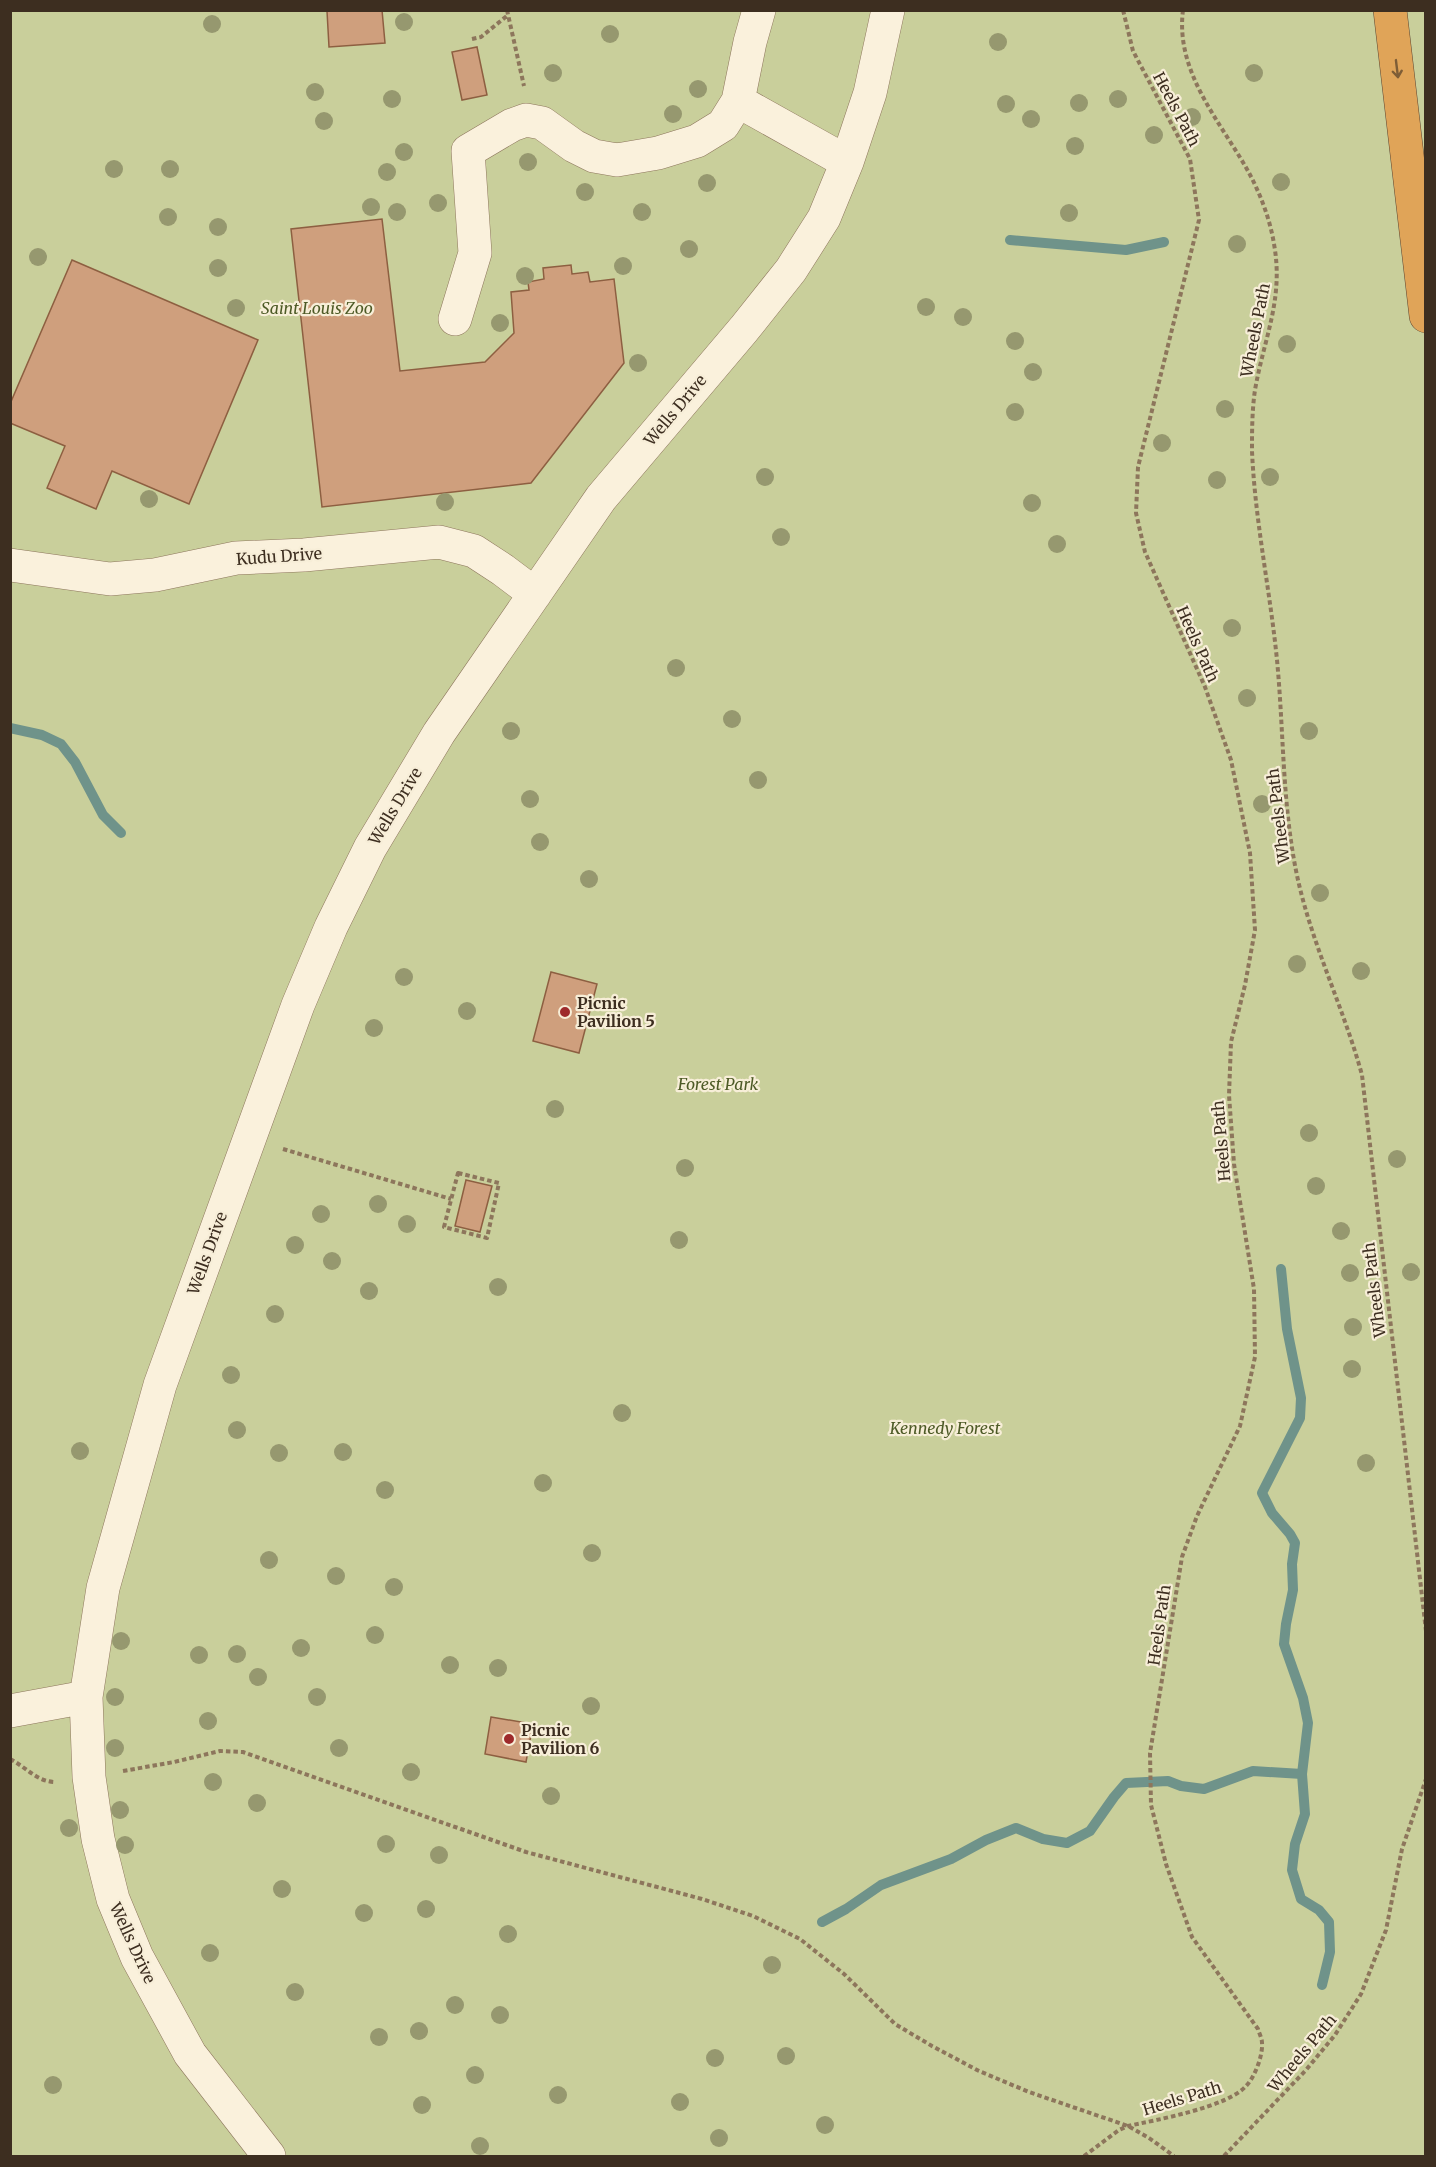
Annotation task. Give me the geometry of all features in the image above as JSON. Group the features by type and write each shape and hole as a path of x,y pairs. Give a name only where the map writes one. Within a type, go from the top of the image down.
{"highway":[{"path":"1390,10 1425,316"}],"street":[{"path":"455,319 475,253 468,151 512,125 526,120 542,123 573,146 594,156 617,160 658,153 697,141 723,125 738,101 759,10"},
{"name":"Wells Drive","path":"269,2157 190,2054 137,1957 113,1899 98,1839 89,1777 86,1696 104,1588 160,1385 298,1005 331,927 370,848 439,733 601,498 791,270 824,218 847,162 870,93 888,10"},
{"path":"738,101 847,162"},
{"name":"Kudu Drive","path":"10,565 110,579 155,575 236,558 304,555 439,542 474,551 535,594"},
{"path":"10,1711 86,1696"}],"path":[{"name":"Heels Path","path":"1084,2157 1119,2130 1128,2126 1191,2110 1232,2096 1247,2086 1260,2057 1262,2043 1258,2029 1192,1937 1166,1864 1151,1800 1150,1752 1164,1679 1171,1617 1182,1557 1197,1516 1240,1426 1255,1357 1254,1289 1234,1164 1229,1095 1231,1042 1255,930 1250,853 1231,760 1204,687 1145,552 1136,513 1138,468 1199,220 1190,159 1133,51 1123,10"},
{"name":"Wheels Path","path":"1183,10 1181,25 1186,57 1198,87 1249,172 1265,209 1274,243 1278,282 1273,315 1255,389 1252,414 1252,452 1276,659 1286,800 1298,880 1319,949 1352,1038 1362,1075 1425,1631"},
{"path":"472,39 481,37 508,12"},
{"path":"508,12 526,98 526,120"},
{"path":"288,1150 452,1199"},
{"path":"458,1173 499,1184 487,1238 444,1227 452,1199 458,1173"},
{"path":"120,1772 220,1751 243,1752 526,1852 702,1899 753,1916 800,1939 844,1974 895,2024 932,2046 979,2071 1029,2092 1128,2126 1174,2157"},
{"path":"10,1759 40,1780 52,1783"},
{"name":"Wheels Path","path":"1224,2157 1306,2070 1335,2035 1362,1994 1386,1930 1402,1849 1425,1779"}],"green space":[{"name":"Forest Park","path":"11,11 1425,11 1425,2156 11,2156"}],"building":[{"path":"382,10 385,43 329,47 327,11"},
{"path":"477,47 487,95 462,100 452,52"},
{"path":"382,219 400,371 485,362 514,333 511,292 529,290 528,282 544,279 543,268 571,265 572,274 588,272 590,282 614,279 624,363 531,483 322,507 291,229"},
{"path":"72,260 258,340 189,504 112,471 96,509 47,488 65,446 10,423 10,404"},
{"name":"Picnic Pavilion 5","path":"551,972 597,984 579,1053 533,1041"},
{"path":"466,1180 492,1186 480,1232 455,1226"},
{"name":"Picnic Pavilion 6","path":"491,1717 533,1724 526,1762 485,1754"}],"waterway":[{"path":"1010,240 1126,250 1164,242"},
{"path":"10,728 42,735 61,744 75,762 103,815 121,833"},
{"path":"1281,1269 1287,1329 1301,1398 1300,1418 1262,1493 1272,1513 1295,1543 1292,1564 1293,1590 1284,1644 1303,1698 1308,1723 1302,1774 1305,1814 1295,1844 1292,1870 1301,1899 1319,1910 1329,1922 1330,1952 1322,1985"},
{"path":"822,1922 881,1885 951,1859 986,1840 1016,1828 1043,1839 1067,1843 1090,1831 1126,1783 1168,1781 1181,1786 1204,1789 1253,1771 1302,1774"}],"place":[{"name":"Picnic Pavilion 5","path":"565,1012"},
{"name":"Picnic Pavilion 6","path":"509,1739"}],"park label":[{"name":"Saint Louis Zoo","path":"317,308"},
{"name":"Kennedy Forest","path":"945,1428"}]}
